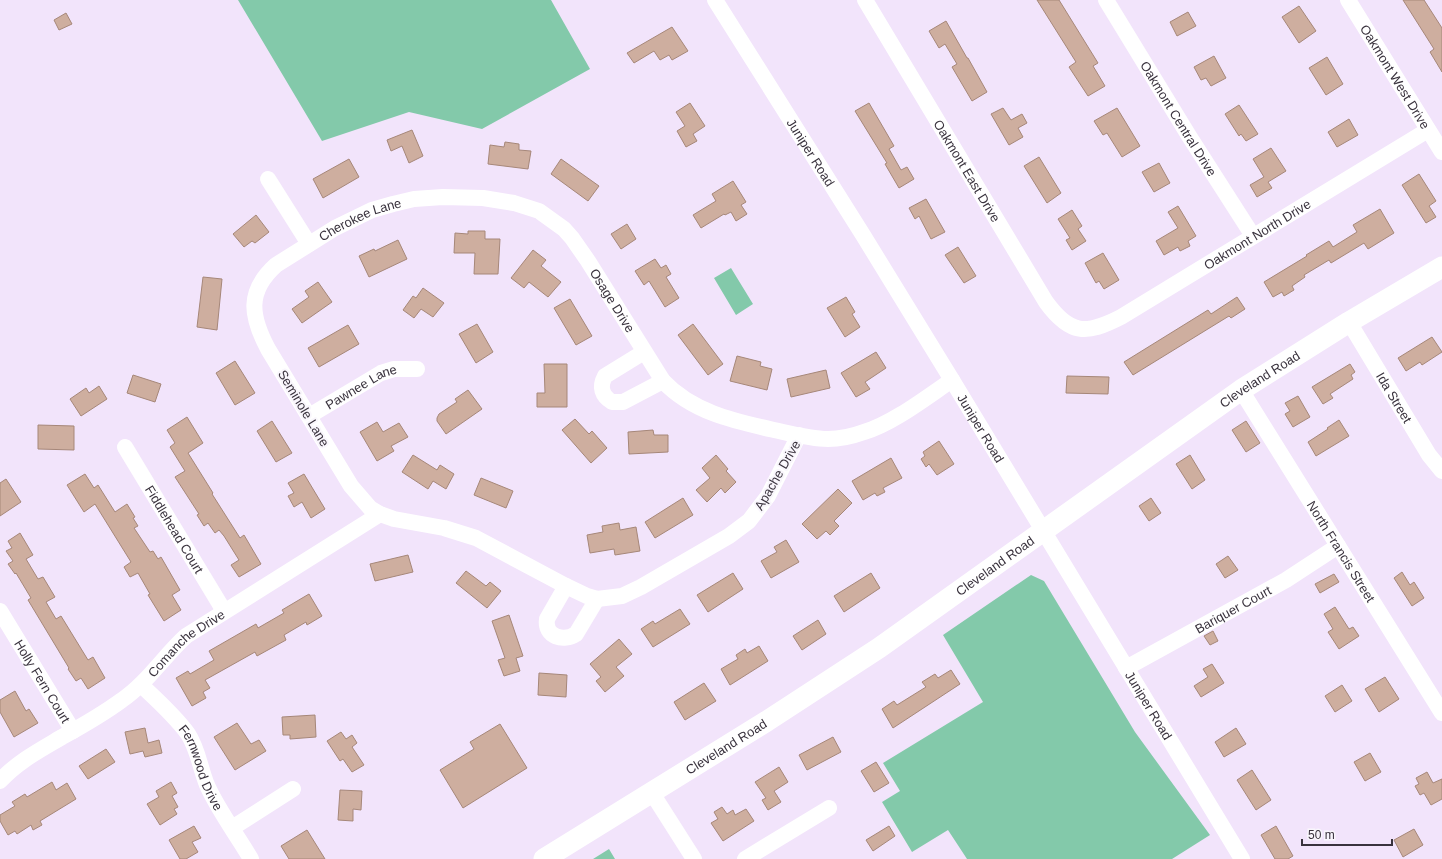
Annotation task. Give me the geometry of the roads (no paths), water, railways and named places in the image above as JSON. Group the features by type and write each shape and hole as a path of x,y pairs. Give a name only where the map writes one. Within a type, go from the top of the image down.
{"main road":[{"name":"Cleveland Road","path":"544,859 652,793 879,648 1044,532 1241,390 1349,322 1442,267"}],"street":[{"name":"Juniper Road","path":"715,0 863,235 952,380 1242,859"},
{"name":"Oakmont East Drive","path":"865,0 1046,302 1062,321 1082,330"},
{"name":"Oakmont Central Drive","path":"1106,0 1189,136 1253,236"},
{"name":"Oakmont West Drive","path":"1348,0 1442,152"},
{"name":"Oakmont North Drive","path":"1082,330 1094,329 1106,325 1121,317 1428,130"},
{"path":"268,179 309,244"},
{"name":"Osage Drive","path":"414,200 443,197 483,198 514,203 539,211 564,229 579,248 663,381 679,397 710,413 746,424 799,435"},
{"name":"Cherokee Lane","path":"257,290 268,273 276,265 335,228 372,210 414,200"},
{"name":"Seminole Lane","path":"257,290 254,301 254,314 260,335 351,486 370,508 380,514"},
{"name":"Ida Street","path":"1349,322 1429,455 1442,471"},
{"path":"644,352 605,376 602,382 602,391 605,396 612,402 623,402 663,381"},
{"name":"Pawnee Lane","path":"309,416 381,373 394,370 417,369"},
{"name":"Apache Drive","path":"380,514 394,519 457,531 476,538 566,586 588,596 597,599 622,596 641,587 729,536 748,521 759,510 768,496 799,435 830,439 864,432 890,420 952,380"},
{"name":"North Francis Street","path":"1241,390 1442,713"},
{"name":"Fiddlehead Court","path":"125,447 224,611"},
{"name":"Comanche Drive","path":"0,781 26,758 123,700 141,685 175,646 186,636 380,514"},
{"name":"Bariquer Court","path":"1126,668 1286,580 1338,546"},
{"path":"566,586 547,619 550,633 557,637 571,637 576,634 597,599"},
{"name":"Holly Fern Court","path":"0,610 73,731"},
{"name":"Fernwood Drive","path":"141,685 182,726 188,734 193,742 207,784 251,859"},
{"path":"232,828 293,789"},
{"path":"652,793 694,859"},
{"path":"745,859 829,808"}]}
